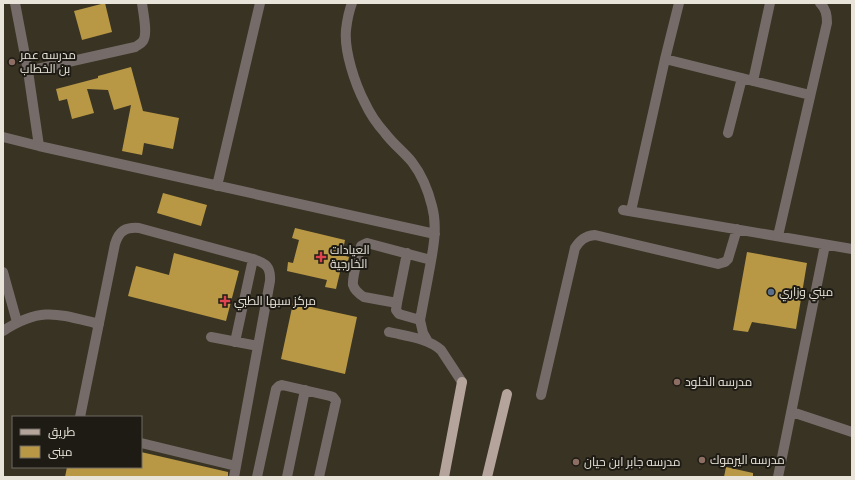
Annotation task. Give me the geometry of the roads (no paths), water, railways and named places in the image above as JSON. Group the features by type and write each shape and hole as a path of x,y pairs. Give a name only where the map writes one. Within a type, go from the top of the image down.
{"main road":[{"path":"444,477 462,382"},
{"path":"487,477 508,394"}],"street":[{"path":"15,3 28,71 39,146"},
{"path":"28,71 135,47 143,42 145,37 142,3"},
{"path":"217,186 260,3"},
{"path":"352,3 346,30 346,40 351,66 358,87 374,119 385,134 411,161 421,175 433,207 435,241 420,320 423,333 428,342"},
{"path":"679,3 627,210 852,250"},
{"path":"753,81 770,3"},
{"path":"778,236 827,23 827,15 820,3"},
{"path":"665,59 810,95"},
{"path":"728,133 742,78"},
{"path":"3,137 435,234"},
{"path":"80,416 115,244 118,236 123,230 131,227 139,228 262,262 268,267 270,281 234,477"},
{"path":"541,395 575,248 578,243 588,236 595,235 718,264 725,262 728,259 737,230"},
{"path":"397,303 364,297 355,289 353,281 361,246 367,243 431,260"},
{"path":"778,477 825,245"},
{"path":"407,253 396,310 399,314 420,320"},
{"path":"235,342 253,259"},
{"path":"3,272 17,322"},
{"path":"3,331 17,322 42,314 64,315 99,324"},
{"path":"390,332 428,342 436,346 441,350 462,382"},
{"path":"211,337 258,346"},
{"path":"257,477 276,389 282,385 333,396 336,401 319,477"},
{"path":"287,477 305,390"},
{"path":"792,412 852,432"},
{"path":"142,443 236,466"}],"place":[{"name":"مدرسه عمر بن الخطاب","path":"12,62"},
{"name":"العيادات الخارجية","path":"321,257"},
{"name":"مبني وزاري","path":"771,292"},
{"name":"مركز سبها الطبي","path":"225,301"},
{"name":"مدرسه الخلود","path":"677,382"},
{"name":"مدرسه اليرموك","path":"702,460"},
{"name":"مدرسه جابر ابن حيان","path":"576,462"}]}
